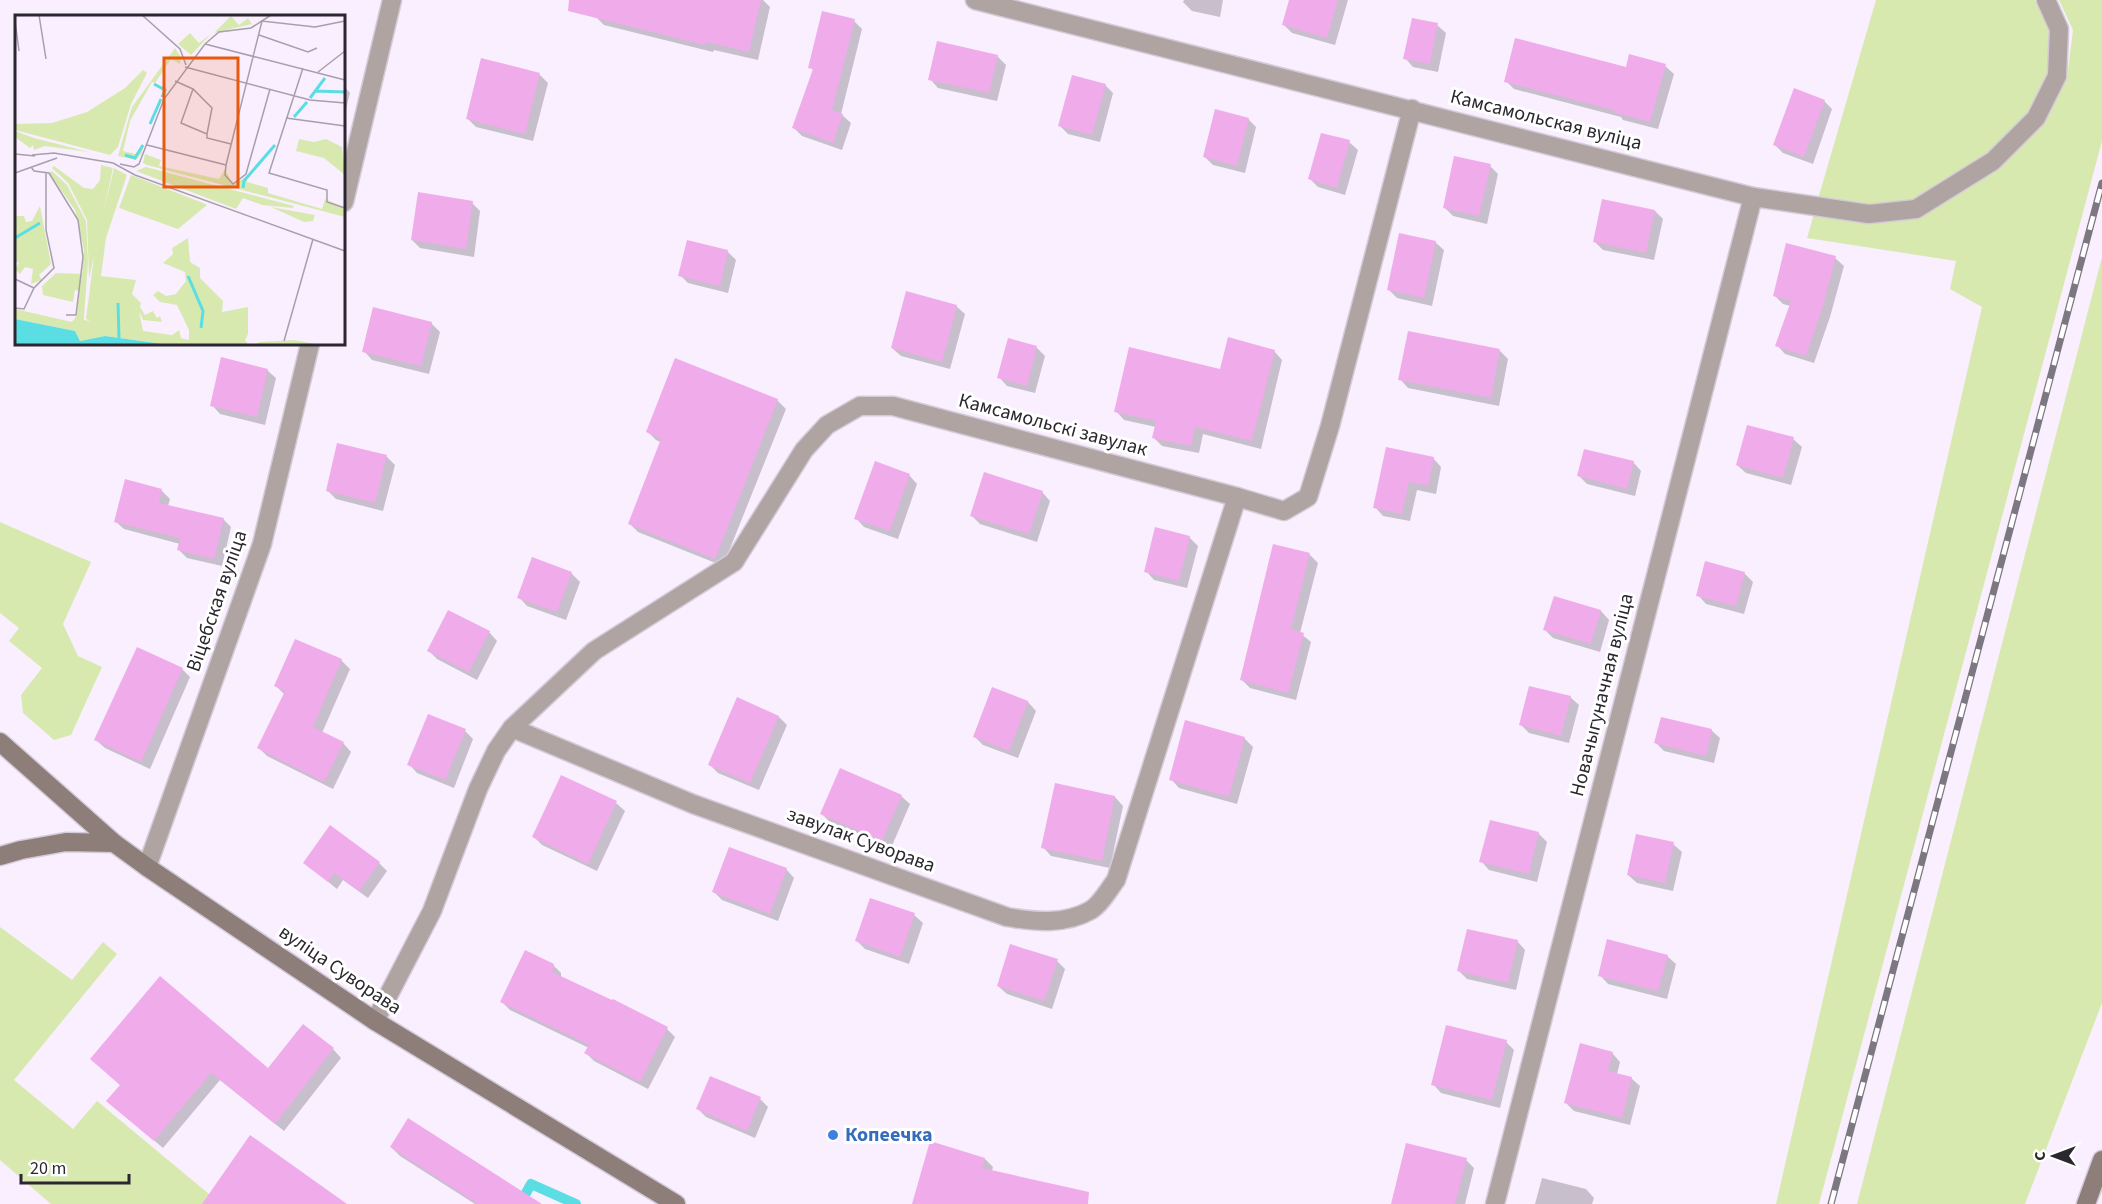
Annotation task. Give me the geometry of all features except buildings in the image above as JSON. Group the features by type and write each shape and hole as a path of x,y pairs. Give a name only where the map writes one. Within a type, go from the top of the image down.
{"street":[{"path":"345,198 392,0"},
{"name":"Камсамольская вуліца","path":"975,0 1753,197 1869,214 1916,209 1993,161 2036,118 2056,76 2059,29 2046,0"},
{"name":"Камсамольскі завулак","path":"512,728 594,651 734,562 804,450 827,425 860,406 893,406 1284,511 1308,497 1333,415 1412,109"},
{"name":"Новачыгуначная вуліца","path":"1495,1204 1753,197"},
{"name":"Віцебская вуліца","path":"147,867 262,544 310,345"},
{"name":"завулак Суворава","path":"512,728 693,804 1007,917 1036,922 1067,920 1093,909 1116,880 1237,497"},
{"path":"375,1021 432,912 478,789 496,751 512,728"},
{"name":"вуліца Суворава","path":"0,742 114,843 147,867 375,1021 676,1204"},
{"path":"0,856 66,842 114,843"},
{"path":"2086,1204 2102,1160"}],"green space":[{"path":"1876,0 2035,0 2050,32 2048,74 2027,113 1986,155 1912,201 1872,206 1818,199"},
{"path":"2059,0 2102,0 2102,141 1819,1204 1776,1204 1982,307 1950,289 1956,261 1807,238 1814,214 1868,223 1918,217 2000,166 2045,122 2067,78 2073,30"},
{"path":"2102,257 2102,1003 2025,1204 1857,1204"},
{"path":"0,522 91,562 63,624 78,656 102,667 71,735 54,740 23,713 21,695 42,668 9,641 19,628 0,613"},
{"path":"0,927 72,980 103,942 117,954 14,1080 73,1129 97,1101 221,1204 51,1204 0,1160"}],"waterway":[{"path":"520,1204 531,1184 576,1204"}],"railway":[{"path":"1831,1204 2102,183"}],"place":[{"name":"Копеечка","path":"833,1135"}]}
